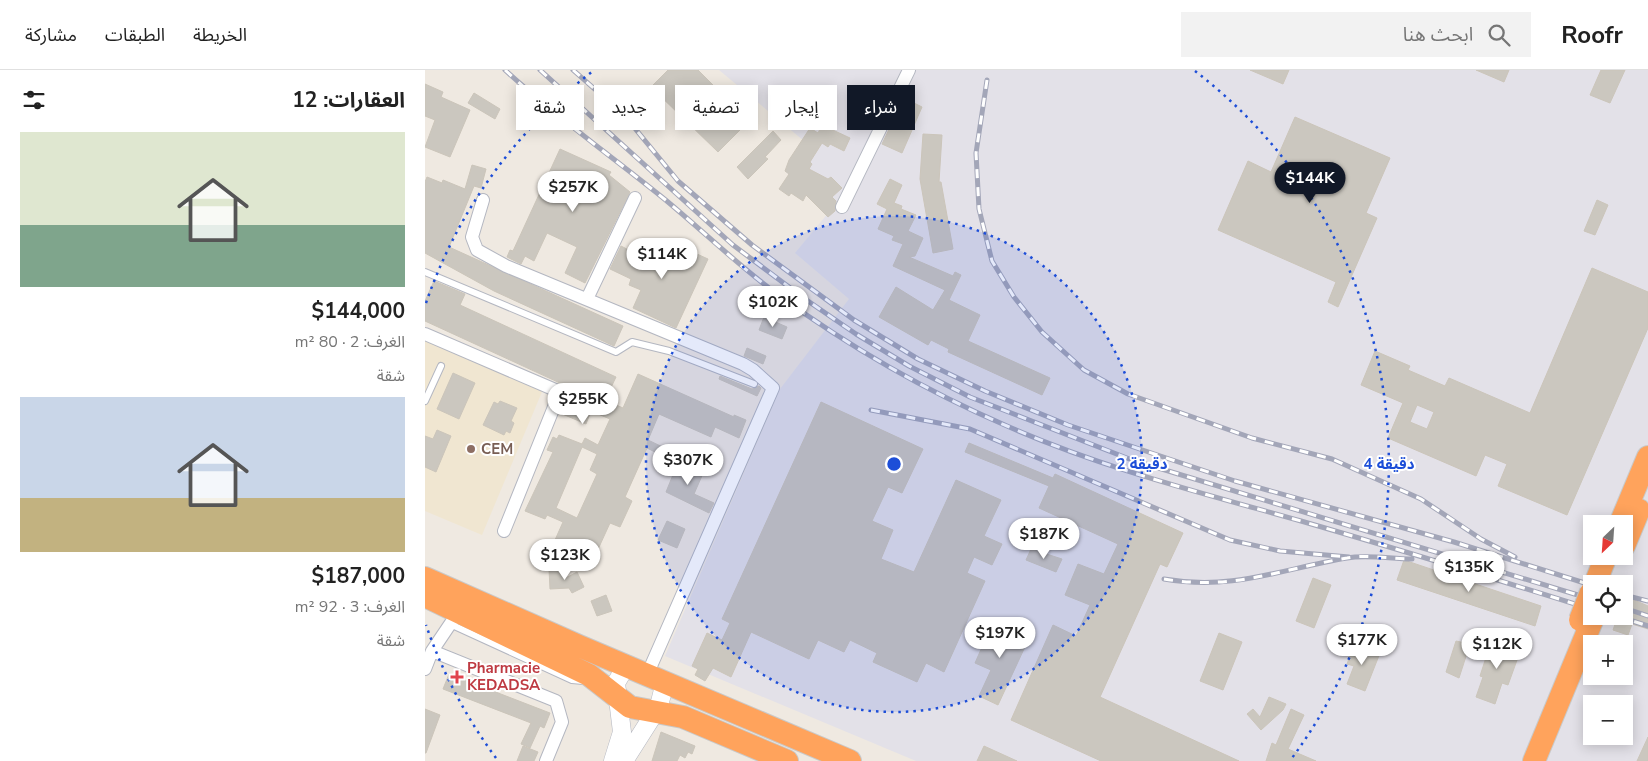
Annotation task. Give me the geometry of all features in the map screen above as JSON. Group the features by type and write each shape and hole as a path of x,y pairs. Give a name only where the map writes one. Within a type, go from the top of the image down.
{"highway":[{"path":"1624,515 1648,457"},
{"path":"1633,524 1648,488"},
{"path":"425,578 458,611 599,655 850,761"},
{"path":"425,596 589,675 630,707 683,717 787,761"},
{"path":"1530,755 1587,625"},
{"path":"589,675 599,655"}],"street":[{"path":"842,207 909,70"},
{"path":"587,299 635,198"},
{"path":"483,200 472,237 477,250 506,266 743,364 753,370 773,388 656,679 663,695 655,712 623,759"},
{"path":"425,334 561,392 505,531"},
{"path":"425,669 432,651 458,611"},
{"path":"432,651 556,701 562,722 546,761"},
{"path":"623,759 616,683 626,666"}],"lane":[{"path":"425,272 616,352 632,342 669,351 754,384"},
{"path":"425,401 441,366"}],"shaded area":[{"path":"719,70 1648,70 1648,761 916,761 665,656 780,389 849,299 795,253 829,212 786,172 804,141 791,130 837,130 837,85 768,85 768,111 758,103 758,85 737,85"},
{"name":"CEM","path":"425,337 544,387 482,535 425,511"}],"building":[{"path":"668,70 698,70 713,85 675,85 675,110 665,101 665,85 653,85"},
{"path":"1250,70 1289,70 1283,84"},
{"path":"1476,70 1509,70 1504,82"},
{"path":"1601,70 1625,70 1610,103 1590,95"},
{"path":"425,84 443,92 441,97 470,110 450,157 425,147 435,120 425,116"},
{"path":"474,93 500,109 495,119 468,103"},
{"path":"915,104 922,107 915,123"},
{"path":"1295,117 1390,158 1366,213 1377,218 1338,307 1328,302 1336,282 1218,230 1248,161 1271,172"},
{"path":"695,130 740,130 718,152"},
{"path":"809,130 818,133 820,130 833,130 850,138 844,151 830,144 828,147 822,143 810,162 812,164 809,169 828,179 831,177 842,188 832,197 836,201 835,211 828,217 806,195 803,201 791,193 789,196 779,189 789,174 785,171 789,160"},
{"path":"889,130 912,130 902,153 882,144"},
{"path":"773,131 781,140 765,157 768,159 748,179 737,167"},
{"path":"923,134 942,135 939,182 941,182 953,249 933,253 920,179"},
{"path":"560,149 611,172 609,175 630,192 585,283 565,273 577,247 547,233 534,261 525,256 521,264 507,257 510,250 513,251"},
{"path":"472,165 486,169 481,188 474,186 449,247 623,326 614,346 494,291 425,253 425,182 427,177 442,183 443,180 465,189"},
{"path":"890,179 902,185 894,203 902,206 901,209 916,215 908,231 923,238 915,256 909,257 953,276 955,272 961,275 949,300 980,315 968,341 1050,378 1042,395 948,352 949,349 931,340 928,345 879,317 896,287 933,310 945,290 893,266 903,244 892,240 894,236 878,229 887,209 877,204"},
{"path":"1597,200 1608,205 1595,235 1584,231"},
{"path":"664,239 708,259 676,328 633,308 641,290 629,285 631,279 610,269 621,246 654,263"},
{"path":"1592,268 1648,292 1648,328 1567,515 1498,486 1507,464 1485,455 1476,476 1388,438 1403,403 1361,385 1375,351 1410,366 1408,370 1445,386 1449,378 1530,413","holes":["1417,405 1434,412 1427,429 1410,422"]},
{"path":"434,281 465,294 460,305 616,377 605,400 623,408 638,374 734,417 734,415 746,420 739,438 715,427 711,437 659,414 648,440 673,452 669,459 647,448 625,497 632,501 620,527 610,523 594,558 555,540 563,522 547,515 545,519 525,511 553,452 547,450 553,437 557,439 559,435 582,444 585,438 598,445 610,419 591,411 586,424 560,413 568,396 597,400 425,321 425,301","holes":["582,447 597,454 590,470 597,474 577,518 556,508"]},
{"path":"764,317 787,327 782,339 759,330"},
{"path":"747,348 766,356 763,364 744,356"},
{"path":"453,373 475,383 459,419 437,409"},
{"path":"720,376 752,389 759,386 761,388 757,396 719,379"},
{"path":"500,401 517,408 511,421 514,423 510,433 506,431 504,435 483,425 494,402 498,404"},
{"path":"821,402 923,449 902,493 888,487 872,521 893,530 881,559 914,572 956,480 1001,500 984,536 1002,544 992,565 974,557 967,573 985,581 944,672 926,663 917,682 873,662 877,653 850,640 844,652 818,640 809,659 751,632 731,677 713,668 705,681 695,675 698,669 692,666 707,633 722,640 730,623 722,619"},
{"path":"437,430 451,436 436,472 425,467 425,436 433,439"},
{"path":"969,443 1053,478 1055,474 1183,533 1167,567 1160,564 1100,697 1239,761 1101,761 1011,720 1053,625 1076,636 1090,605 1065,595 1078,564 1104,574 1118,544 1039,508 1049,486 965,452"},
{"path":"679,460 704,471 694,494 714,503 709,513 666,492"},
{"path":"667,521 685,529 677,548 658,540"},
{"path":"1031,549 1062,559 1056,572 1026,560"},
{"path":"1404,560 1541,606 1535,626 1397,580"},
{"path":"563,568 564,579 577,572 584,587 572,593 569,588 550,589 549,569"},
{"path":"1313,578 1331,585 1314,628 1296,621"},
{"path":"606,595 612,611 597,616 591,601"},
{"path":"1633,599 1648,606 1648,629 1633,624"},
{"path":"994,620 1030,636 998,705 979,696 991,670 975,663"},
{"path":"1615,625 1632,625 1628,635 1613,630"},
{"path":"1219,633 1242,642 1223,690 1200,681"},
{"path":"1492,639 1521,649 1508,685 1502,683 1495,704 1476,697 1483,677 1480,676"},
{"path":"1456,641 1470,644 1459,678 1446,672"},
{"path":"1355,643 1380,653 1365,691 1347,684 1354,666 1347,664"},
{"path":"449,674 550,713 544,728 540,726 530,748 521,744 531,723 443,689"},
{"path":"1269,697 1286,704 1283,710 1261,730 1247,714 1253,709 1260,717"},
{"path":"425,709 440,715 426,753 425,753"},
{"path":"1291,709 1304,715 1288,749 1316,761 1266,761 1272,743 1276,745"},
{"path":"661,732 695,746 692,754 688,752 685,758 680,755 677,761 652,761"},
{"path":"1648,737 1648,761 1637,761"},
{"path":"523,746 538,752 534,761 517,761"},
{"path":"984,746 1017,761 977,761"}],"railway":[{"path":"505,70 565,121 668,202 777,294 831,332 917,383 947,398 1007,426 1079,455 1190,490 1374,542 1583,606"},
{"path":"540,70 733,245 805,299 856,334 909,366 970,397 1132,460 1583,597"},
{"path":"573,70 624,115 678,181 752,245 854,320 918,359 985,391 1068,425 1235,481 1454,542 1583,582"},
{"path":"987,80 976,153 979,209 992,261 1014,297 1042,332 1084,370 1128,394 1252,438 1332,459 1421,499 1481,539 1515,557"},
{"path":"871,410 970,429 1230,540 1280,551 1349,557"},
{"path":"1164,579 1189,582 1235,581 1355,557 1412,559"},
{"path":"1633,597 1648,601"},
{"path":"1633,611 1648,616"},
{"path":"1633,621 1648,626"}],"place":[{"name":"CEM","path":"471,449"},
{"name":"Pharmacie KEDADSA","path":"457,677"}]}
